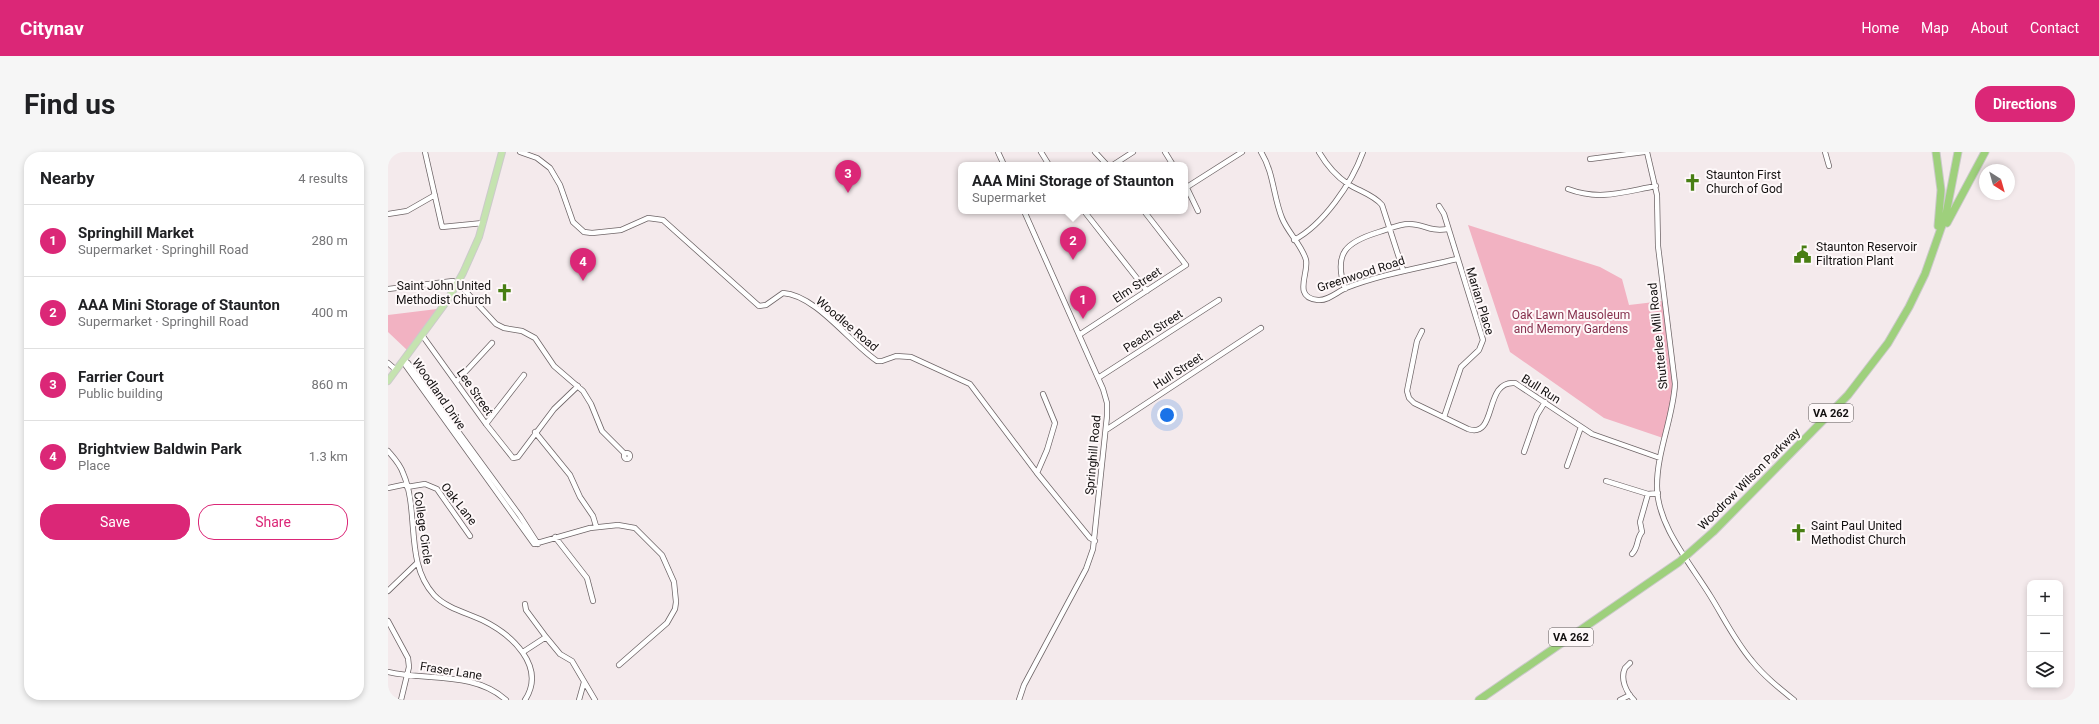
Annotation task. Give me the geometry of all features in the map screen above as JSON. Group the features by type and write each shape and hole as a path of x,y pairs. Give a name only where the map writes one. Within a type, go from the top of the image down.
{"highway":[{"path":"1925,272 1936,238 1940,208 1940,183 1936,152"},
{"name":"Woodrow Wilson Parkway","path":"1479,700 1659,576 1686,555 1713,532 1848,395 1888,343 1909,307 1925,272 1946,214 1958,152"},
{"path":"1925,272 1953,209 1985,152"}],"main road":[{"path":"388,381 458,283 474,250 483,223 502,152"}],"street":[{"path":"425,152 442,227 483,223"},
{"name":"Woodlee Road","path":"520,152 537,158 550,168 560,185 572,222 584,232 592,234 618,231 648,218 663,220 759,306 766,305 784,293 792,294 819,310 877,361 882,361 896,356 911,357 967,382 1037,473 1090,538 1095,541"},
{"path":"998,152 1003,162"},
{"path":"1041,152 1047,162"},
{"path":"1096,152 1104,162"},
{"path":"1118,162 1133,152"},
{"path":"1165,152 1171,162"},
{"path":"1188,185 1242,152"},
{"name":"Greenwood Road","path":"1261,152 1271,172 1281,216 1306,260 1306,269 1302,285 1308,296 1315,300 1322,300 1345,288 1403,270 1457,259"},
{"path":"1319,152 1329,168 1347,183 1380,202 1384,207 1403,270"},
{"path":"1294,240 1319,222 1347,183 1363,152"},
{"path":"1590,159 1645,152"},
{"name":"Shutterlee Mill Road","path":"1645,152 1656,186 1658,246 1674,384 1673,399 1660,458 1658,494 1665,517 1739,644 1756,665 1794,700"},
{"path":"1825,152 1829,166"},
{"path":"1568,189 1597,196 1656,186"},
{"path":"1188,190 1198,211"},
{"path":"388,214 406,211 434,195"},
{"name":"Marian Place","path":"1440,206 1444,213 1483,342 1479,350 1461,367 1444,418"},
{"name":"Springhill Road","path":"1019,700 1024,685 1086,569 1095,541 1106,430 1107,405 1098,378 1025,214"},
{"path":"1086,214 1147,291"},
{"name":"Elm Street","path":"1079,335 1186,265 1146,214"},
{"path":"1345,288 1339,268 1341,259 1346,250 1362,237 1390,228 1412,224 1433,230 1448,229"},
{"path":"388,289 453,281 458,283 496,324 504,328 522,331 534,337 554,366 578,386 590,401 602,431 625,454"},
{"name":"Peach Street","path":"1098,378 1219,300"},
{"name":"Hull Street","path":"1106,430 1261,328"},
{"name":"Bull Run","path":"1422,331 1417,340 1408,395 1414,403 1471,430 1480,429 1486,423 1497,391 1502,386 1509,383 1519,384 1598,437 1660,458"},
{"name":"Lee Street","path":"422,334 511,457 518,457 535,432"},
{"path":"456,382 492,343"},
{"name":"Woodland Drive","path":"404,360 406,366 534,544 596,526 618,525 635,528 662,555 669,570 676,593 675,610 667,623 619,665"},
{"path":"388,363 396,370"},
{"path":"486,424 524,375"},
{"path":"578,386 556,406 535,432 570,475 580,497 593,515 596,526"},
{"path":"1037,473 1047,450 1055,424 1043,394"},
{"path":"1524,452 1537,415 1545,402"},
{"path":"1567,466 1581,427"},
{"name":"College Circle","path":"388,450 401,468 407,486 417,563 422,578 438,599 489,624 523,652 530,664 533,679 531,689 525,700"},
{"path":"1606,481 1648,494 1658,494"},
{"name":"Oak Lane","path":"388,488 425,484 437,489 470,536"},
{"path":"1632,554 1637,548 1639,536 1642,532 1640,522 1648,494"},
{"path":"555,537 587,578 593,601"},
{"path":"388,591 417,563"},
{"path":"525,604 526,610 546,638 560,654 572,661 595,700"},
{"path":"388,621 408,658 409,667 401,700"},
{"path":"523,652 546,638"},
{"path":"1630,663 1624,668 1623,677 1630,695 1634,700"},
{"name":"Fraser Lane","path":"388,672 470,682 489,687 506,700"},
{"path":"579,700 584,682"},
{"path":"1620,700 1630,695"}],"green space":[{"name":"Oak Lawn Mausoleum and Memory Gardens","path":"1468,225 1600,267 1622,279 1629,305 1663,301 1673,380 1672,397 1663,438 1604,418 1510,352"},
{"path":"437,309 407,350 388,332 388,315"}],"place":[{"name":"Staunton First Church of God","path":"1693,182"},
{"name":"Farrier Court","path":"848,193"},
{"name":"Staunton Reservoir Filtration Plant","path":"1803,254"},
{"name":"AAA Mini Storage of Staunton","path":"1073,260"},
{"name":"Brightview Baldwin Park","path":"583,281"},
{"name":"Saint John United Methodist Church","path":"504,293"},
{"name":"Springhill Market","path":"1083,319"},
{"name":"Saint Paul United Methodist Church","path":"1798,533"}]}
